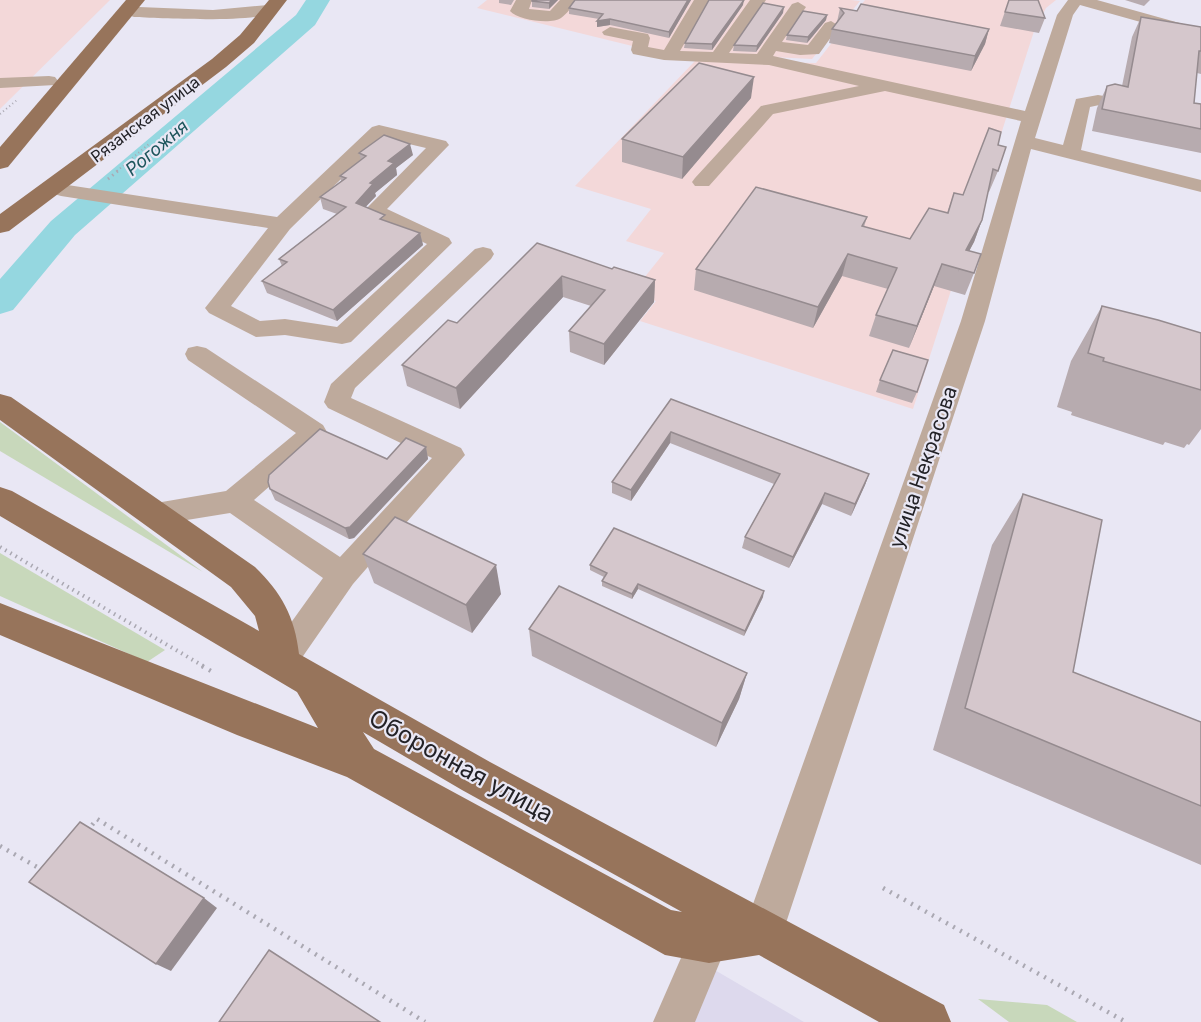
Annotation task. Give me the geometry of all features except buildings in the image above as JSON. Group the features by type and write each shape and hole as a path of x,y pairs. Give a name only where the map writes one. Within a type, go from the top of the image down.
{"main road":[{"path":"0,162 82,61 133,3"},
{"name":"Рязанская улица","path":"0,225 219,63 248,39 273,3"},
{"path":"14,112 49,81 82,61"},
{"path":"0,242 61,190 88,162"},
{"path":"0,405 243,577 266,599 295,670 360,763 476,776"},
{"name":"Оборонная улица","path":"0,500 476,776 716,925"},
{"path":"0,619 251,722 360,763 665,932 716,925 763,932 927,1022"}],"street":[{"path":"524,0 518,11 547,17 554,16 569,0"},
{"path":"669,56 702,0"},
{"path":"720,58 722,48 758,0"},
{"path":"1078,0 1201,34"},
{"name":"улица Некрасова","path":"763,932 973,321 1028,130 1065,15 1078,0"},
{"path":"133,3 134,12 213,15 273,3"},
{"path":"766,52 798,7"},
{"path":"610,32 642,38 639,50 669,56 720,58 766,52 813,50 831,27"},
{"path":"766,52 1028,130 1071,151 1201,186"},
{"path":"0,83 49,81"},
{"path":"702,182 767,110 885,86"},
{"path":"1071,151 1082,102 1098,100"},
{"path":"342,336 441,243 374,211 439,145 379,131 282,224 217,308 256,329 285,327 342,336 369,360"},
{"path":"61,190 282,224"},
{"path":"295,670 342,575 452,455 337,402 344,384 483,254"},
{"path":"156,514 234,501 314,432 197,354"},
{"path":"234,501 342,575"},
{"path":"674,1022 716,925"}],"path":[{"path":"0,547 215,673"},
{"path":"84,835 97,819 425,1022"},
{"path":"0,846 51,875"},
{"path":"883,888 1126,1022"}],"shaded area":[{"path":"0,0 110,0 0,109"},
{"path":"487,0 860,1 812,59 675,52 669,55 477,8"},
{"path":"865,0 1056,0 1046,8 1035,28 913,409 640,321 656,301 632,293 664,253 626,241 651,209 575,186 695,61 816,63"},
{"path":"713,969 804,1022 693,1022"}],"green space":[{"path":"0,422 203,572 0,451"},
{"path":"0,553 165,650 147,662 0,596"},
{"path":"978,999 1047,1005 1077,1022 1009,1022"}],"waterway":[{"name":"Рогожня","path":"0,302 63,228 306,20 318,0"}]}
